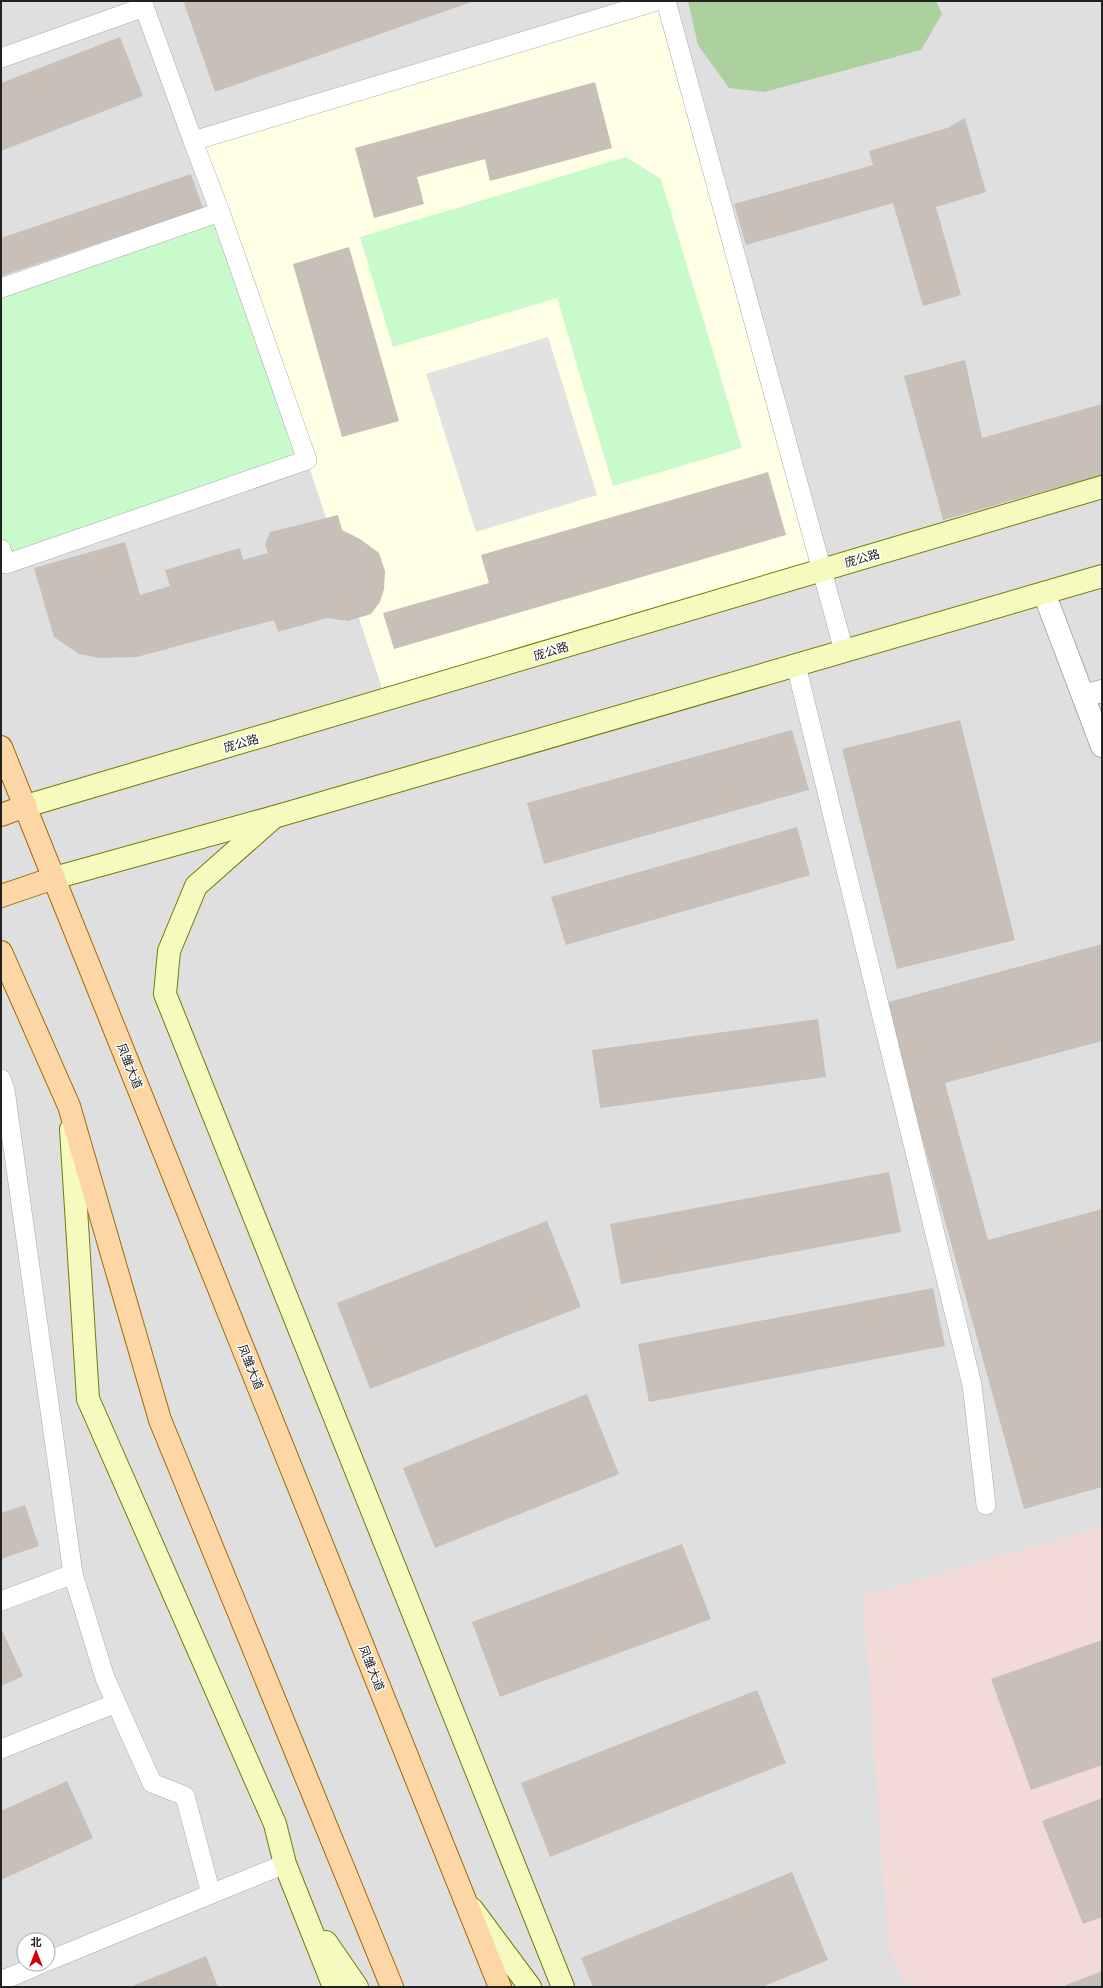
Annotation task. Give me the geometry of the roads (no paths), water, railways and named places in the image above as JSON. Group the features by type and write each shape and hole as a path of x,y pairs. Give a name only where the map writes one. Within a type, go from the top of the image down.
{"main road":[{"name":"凤雏大道","path":"1,747 500,1987"},
{"name":"庞公路","path":"1,815 26,806"},
{"path":"1,896 54,878"},
{"path":"1,952 69,1106 160,1420 392,1987"}],"street":[{"name":"庞公路","path":"26,806 1102,488"},
{"path":"54,878 274,817 1102,576"},
{"path":"1044,593 1093,694 1102,746"},
{"path":"274,817 196,886 168,951 165,994 563,1987"},
{"path":"69,1106 88,1399 274,1824 285,1864 334,1987"},
{"path":"464,1899 530,1987"},
{"path":"303,1910 357,1987"}],"lane":[{"path":"193,141 658,1"},
{"path":"666,1 844,651"},
{"path":"1,58 143,4 220,212 307,460 6,564 1,549"},
{"path":"1,288 220,212"},
{"path":"796,665 972,1385 986,1505"},
{"path":"1,1079 5,1090 9,1172 73,1574 105,1678 152,1783 185,1796 210,1894"},
{"path":"1,1601 73,1574"},
{"path":"1,1749 116,1703"},
{"path":"56,1958 285,1864"},
{"path":"1,1981 23,1972"}]}
